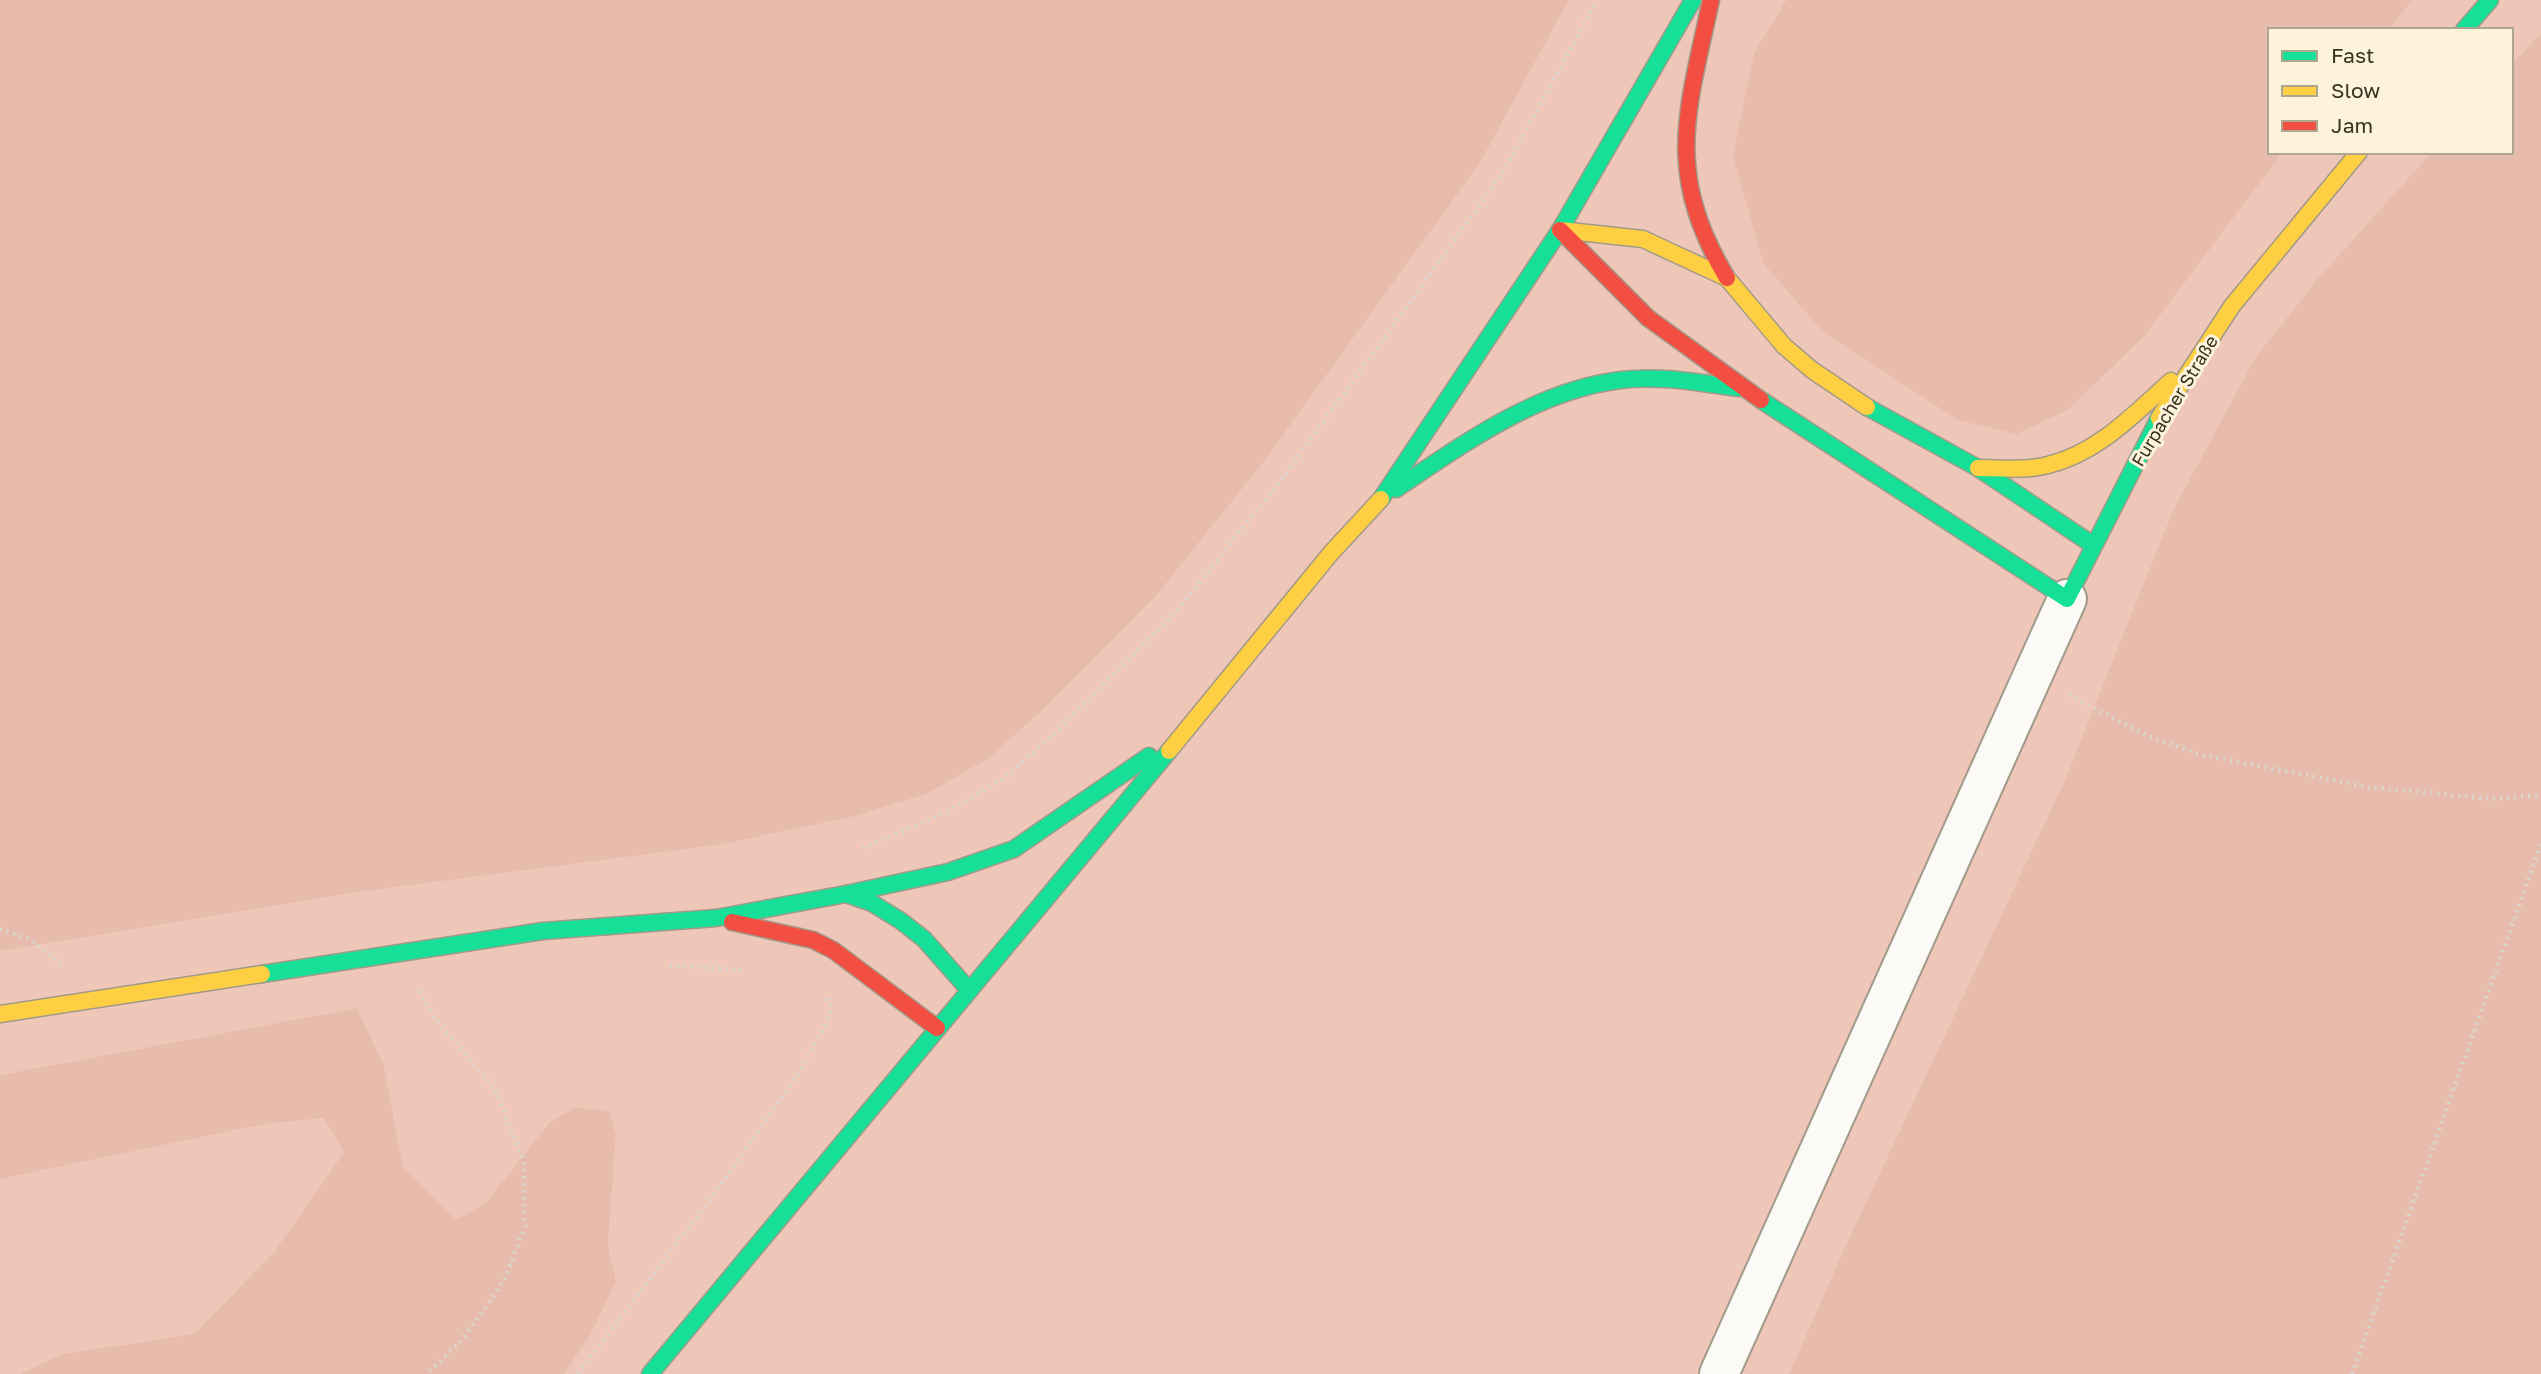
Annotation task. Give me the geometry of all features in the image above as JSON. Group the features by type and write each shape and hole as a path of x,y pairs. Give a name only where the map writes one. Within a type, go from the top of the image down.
{"main road":[{"path":"650,1374 1186,732 1331,552 1380,499 1516,300 1560,230 1693,0"},
{"path":"1711,0 1688,112 1686,188 1706,248 1727,278 1784,345 1812,370 1874,412 1978,468 2093,545"},
{"path":"2466,28 2490,0"},
{"name":"Furpacher Straße","path":"2067,599 2093,545 2194,361 2264,266 2357,154"},
{"path":"1560,230 1643,239 1727,278"},
{"path":"1560,230 1648,317 1744,389 2067,599"},
{"path":"1978,468 2046,466 2086,450 2132,416 2194,361"},
{"path":"1380,499 1500,423 1539,403 1579,389 1620,380 1661,379 1744,389"},
{"path":"0,1014 543,931 716,918 948,873 1014,849 1186,732"},
{"path":"846,894 872,903 901,921 924,939 969,990"},
{"path":"716,918 813,940 833,950 937,1028"}],"street":[{"path":"1719,1374 2067,599"}],"path":[{"path":"846,894 863,846 938,816 1004,779 1062,726 1175,613 1282,479 1501,176 1597,0"},
{"path":"2032,674 2146,735 2202,755 2368,787 2493,799 2541,796"},
{"path":"2352,1374 2541,844"},
{"path":"0,929 32,940 53,954 71,977 77,1002"},
{"path":"578,1374 717,1190 798,1074 827,1022 831,1008 823,988 833,950"},
{"path":"408,953 415,982 431,1013 494,1087 524,1161 525,1226 505,1281 461,1342 427,1374"}],"shaded area":[{"path":"0,0 1569,0 1480,163 1262,464 1156,596 1045,708 989,758 929,793 852,817 718,845 358,892 0,951"},
{"path":"1569,0 1786,0 1754,53 2277,160 2282,154 2430,154 2319,277 2255,358 2174,508 2064,782 1844,1249 1789,1374 564,1374 591,1334 616,1282 608,1245 616,1135 549,1123 486,1204 456,1220 403,1167 384,1065 357,1008 0,1075 0,951 358,892 718,845 852,817 929,793 989,758 1045,708 1156,596 1262,464 1480,163"},
{"path":"1786,0 2413,0 2390,28 2268,28 2268,154 2281,154 2145,335 2069,409 2017,434 1958,420 1823,332 1763,263 1733,155 1754,53"},
{"path":"2413,0 2541,0 2541,33 2513,63 2513,28 2390,28"},
{"path":"2541,33 2541,1374 1789,1374 1844,1249 2064,782 2174,508 2255,358 2319,277 2430,154 2513,154 2513,63"},
{"path":"357,1008 384,1065 403,1167 456,1220 486,1203 549,1123 576,1107 609,1112 616,1135 608,1245 616,1282 591,1334 564,1374 20,1374 62,1354 194,1334 274,1252 344,1152 324,1118 265,1124 0,1179 0,1075"},
{"path":"325,1118 344,1152 274,1252 194,1334 62,1354 20,1374 0,1374 0,1179 265,1124"}],"traffic: fast":[{"path":"1560,230 1693,0"},
{"path":"2466,28 2490,0"},
{"path":"1381,499 1560,230"},
{"path":"1396,489 1503,421 1560,395 1590,386 1650,378 1739,388"},
{"path":"1761,400 2067,599 2159,418"},
{"path":"1867,407 1978,468 2093,545"},
{"path":"650,1374 1169,751"},
{"path":"846,894 948,872 1014,849 1149,756"},
{"path":"262,974 543,931 716,918 846,894 872,903 901,921 924,939 969,990"}],"traffic: slow":[{"path":"2159,418 2232,306 2357,154"},
{"path":"1560,230 1643,239 1727,278 1784,346 1812,370 1867,407"},
{"path":"1978,468 2031,468 2066,459 2114,431 2171,381"},
{"path":"1169,751 1331,553 1381,499"},
{"path":"0,1014 262,974"}],"traffic: jam":[{"path":"1711,0 1689,110 1686,142 1688,173 1695,206 1707,240 1727,278"},
{"path":"1560,230 1648,318 1761,400"},
{"path":"732,922 813,940 833,950 937,1028"}]}
